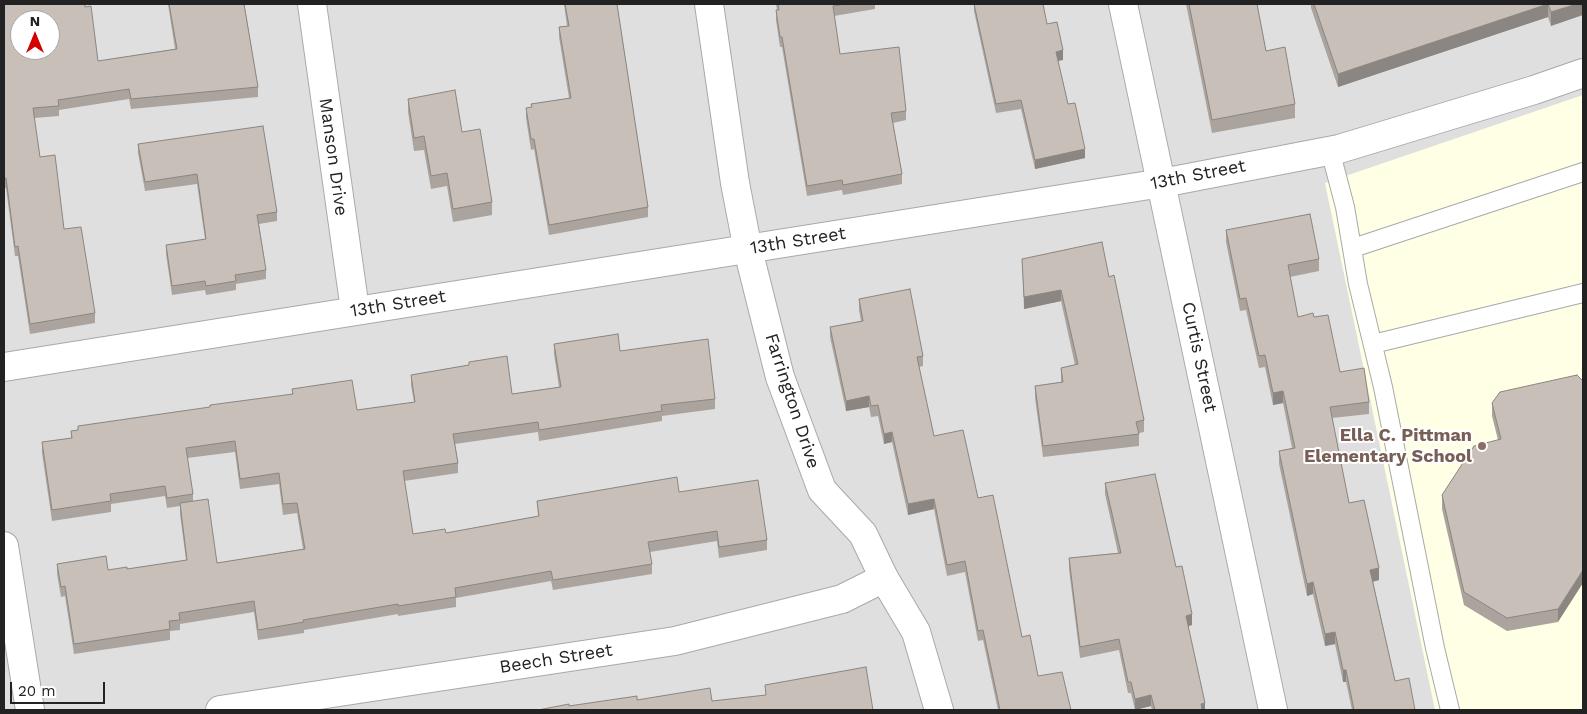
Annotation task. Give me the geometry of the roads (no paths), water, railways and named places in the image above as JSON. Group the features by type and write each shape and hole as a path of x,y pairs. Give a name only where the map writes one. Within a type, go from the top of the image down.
{"street":[{"name":"Manson Drive","path":"312,4 355,310"},
{"name":"Farrington Drive","path":"709,4 734,183 748,250 780,377 822,490 863,534 884,578 916,632 939,710"},
{"name":"Curtis Street","path":"1123,4 1273,710"},
{"name":"13th Street","path":"4,367 355,310 748,250 1162,182 1330,150 1534,90 1583,73"},
{"path":"4,546 30,710"},
{"name":"Beech Street","path":"220,710 675,642 842,598 884,578"}],"lane":[{"path":"1330,150 1346,207 1358,284 1383,387 1435,648 1450,710"},
{"path":"1353,248 1583,172"},
{"path":"1373,344 1583,293"}],"place":[{"name":"Ella C. Pittman Elementary School","path":"1482,446"}]}
